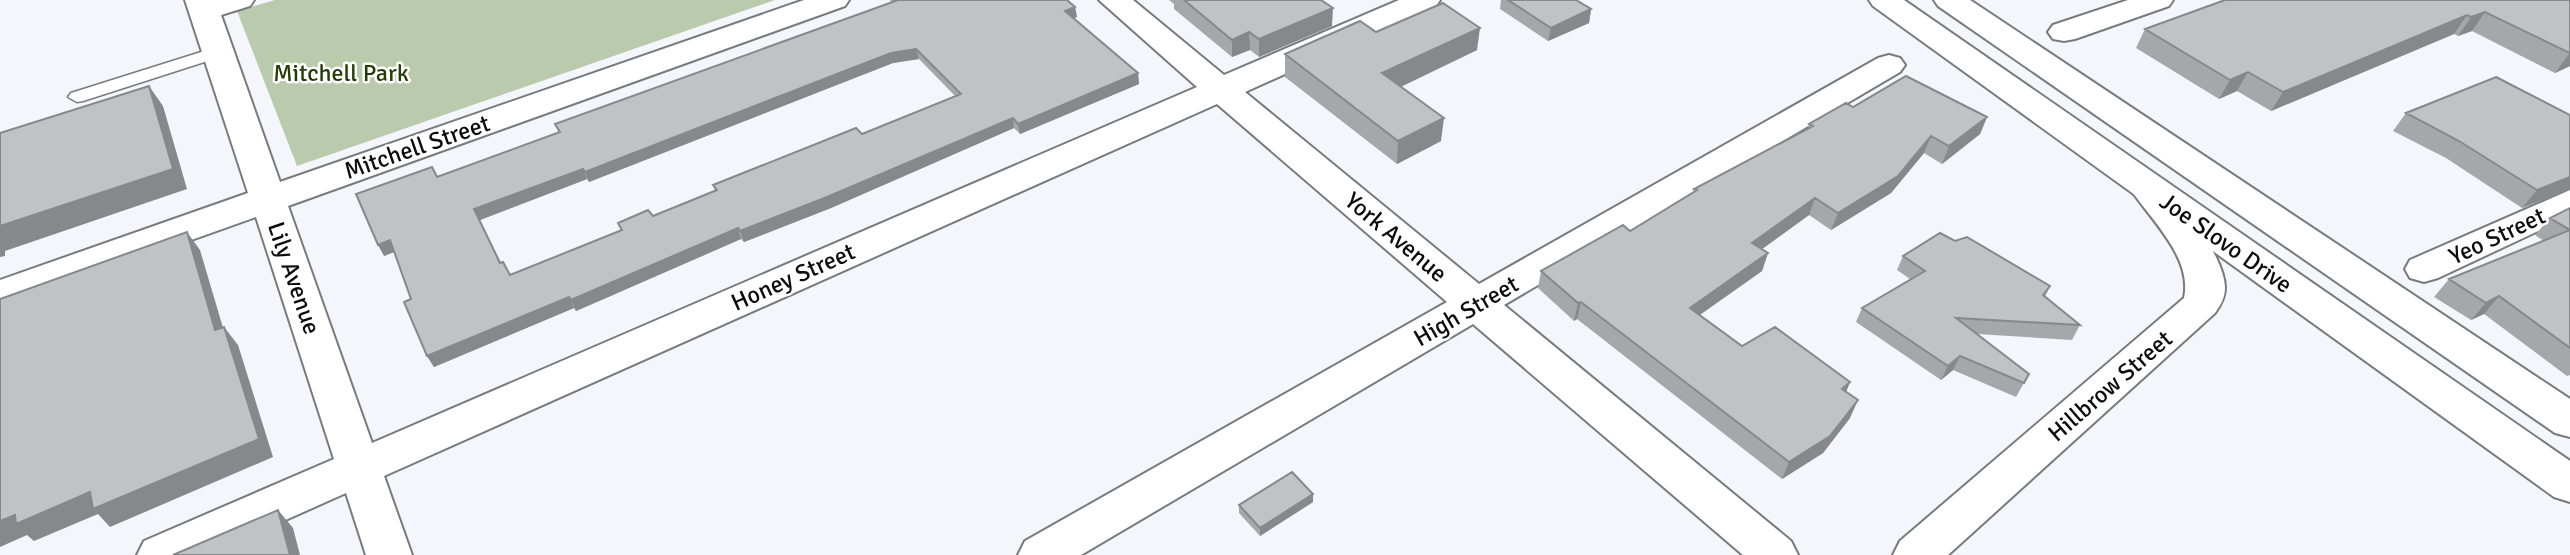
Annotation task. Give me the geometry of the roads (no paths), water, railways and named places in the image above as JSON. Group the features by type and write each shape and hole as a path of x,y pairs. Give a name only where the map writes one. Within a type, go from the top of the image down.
{"street":[{"path":"201,5 239,0"},
{"name":"Mitchell Street","path":"0,294 834,0"},
{"name":"York Avenue","path":"1114,0 1775,555"},
{"name":"Honey Street","path":"160,555 1425,0"},
{"name":"Joe Slovo Drive","path":"1884,0 2570,484"},
{"name":"Joe Slovo Drive","path":"1949,0 2570,421"},
{"path":"2064,32 2158,0"},
{"name":"Lily Avenue","path":"201,5 389,555"},
{"name":"High Street","path":"1041,555 1889,65"},
{"name":"Hillbrow Street","path":"1916,555 2184,321 2203,300 2206,285 2199,265 2184,236 2147,187"},
{"name":"Yeo Street","path":"2424,269 2570,202"}],"lane":[{"path":"77,97 217,52"}],"park label":[{"name":"Mitchell Park","path":"341,73"}]}
